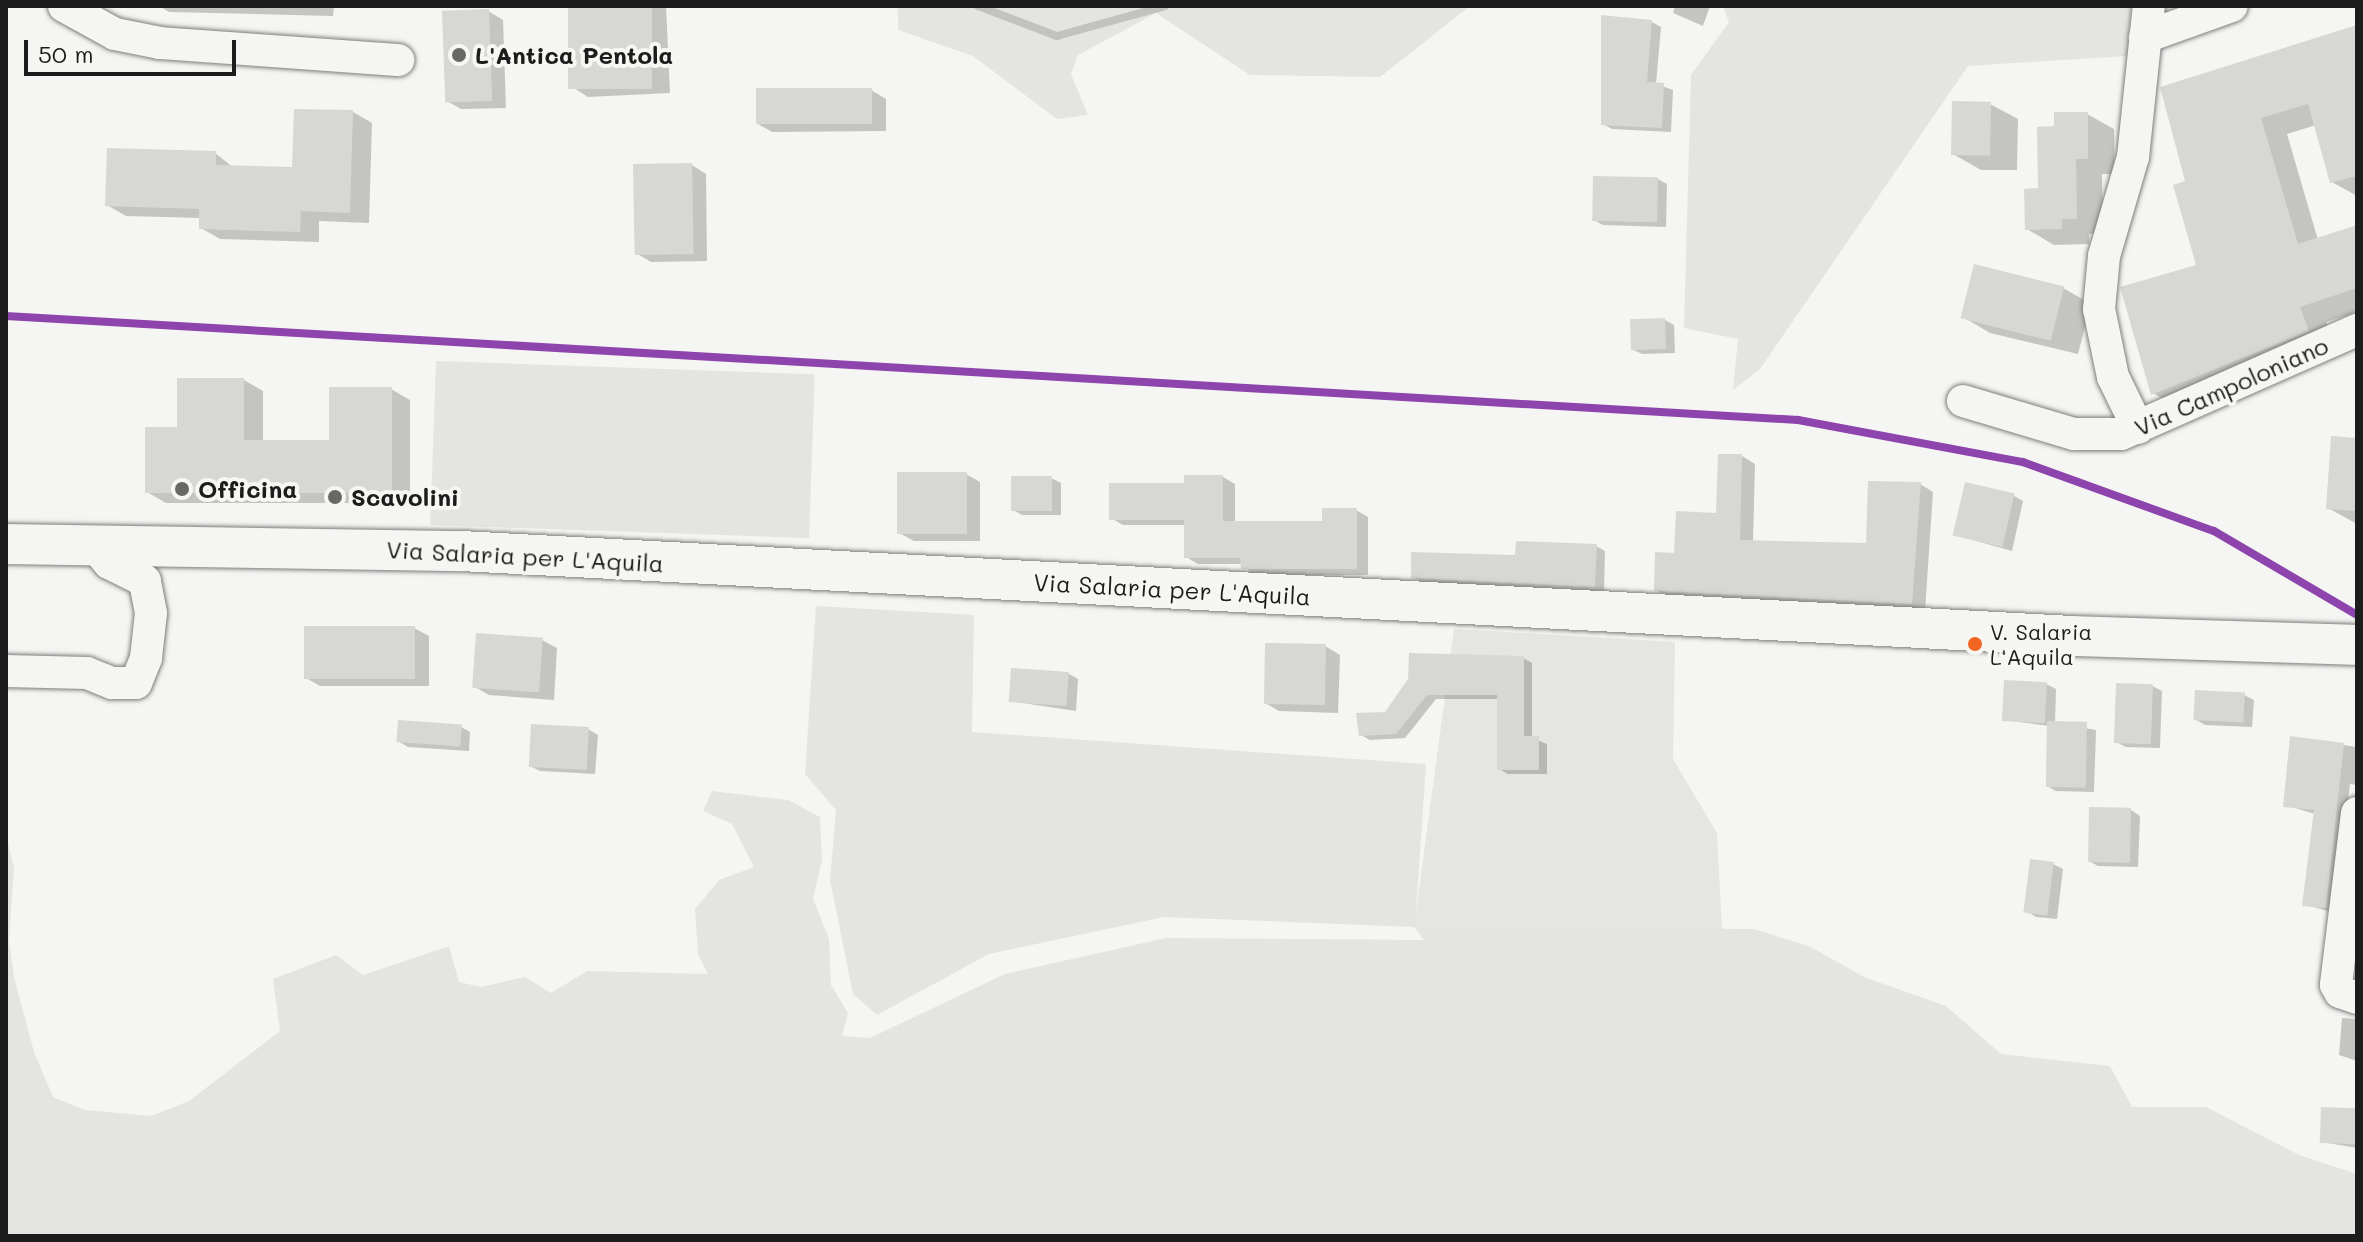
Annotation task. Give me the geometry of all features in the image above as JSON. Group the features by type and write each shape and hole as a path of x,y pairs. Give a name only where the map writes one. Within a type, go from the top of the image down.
{"main road":[{"name":"Via Salaria per L'Aquila","path":"6,544 461,551 2351,647"}],"street":[{"path":"64,6 115,34 160,43 398,60"},
{"path":"2138,428 2113,377 2099,309 2104,256 2133,157 2147,22 2232,6"},
{"name":"Via Campoloniano","path":"1963,401 2074,434 2121,434 2357,330"},
{"path":"6,671 87,673 112,683 136,683 146,658 151,613 145,581 109,563 94,545"},
{"path":"2357,813 2336,985 2357,998"}],"shaded area":[{"path":"890,6 1470,6 1380,77 1250,75 1156,13 1078,55 1071,74 1088,115 1057,119 973,56 898,30 898,9"},
{"path":"1723,6 2131,6 2127,56 1968,66 1760,369 1733,390 1738,339 1684,328 1691,75 1729,22"},
{"path":"436,361 815,374 809,538 430,525"},
{"path":"816,606 974,615 972,732 1426,764 1415,927 1754,929 1811,947 1864,977 1946,1006 2001,1054 2110,1066 2132,1107 2206,1107 2299,1155 2357,1174 2357,1236 6,1236 6,834 14,868 9,940 14,977 34,1052 53,1097 85,1110 151,1116 189,1101 280,1031 273,979 336,955 363,975 449,946 459,982 481,987 525,977 551,993 587,971 708,974 698,954 695,909 719,880 754,867 732,824 703,811 712,791 788,800 820,817 822,860 813,899 829,939 831,985 848,1013 842,1036 870,1038 1005,974 1166,938 1424,940 1414,927 1164,917 989,954 877,1015 853,994 830,880 836,810 805,774"},
{"path":"1454,629 1675,642 1673,759 1717,833 1722,929 1414,927"}],"building":[{"path":"568,6 652,6 652,89 568,89"},
{"path":"489,9 492,101 445,103 442,11"},
{"path":"1601,15 1652,20 1647,82 1664,83 1662,128 1601,125"},
{"path":"2357,25 2357,176 2330,183 2308,104 2261,118 2298,244 2357,225 2357,288 2300,307 2309,331 2151,395 2120,287 2196,265 2173,185 2185,181 2160,87"},
{"path":"756,88 872,88 872,124 756,124"},
{"path":"1952,101 1991,102 1990,156 1951,155"},
{"path":"294,109 353,110 350,213 301,211 300,232 199,229 199,209 105,206 107,148 216,151 216,165 292,167"},
{"path":"2054,112 2088,112 2088,159 2076,159 2077,219 2062,219 2062,229 2025,230 2024,189 2038,188 2037,127 2054,126"},
{"path":"692,163 694,254 635,255 633,164"},
{"path":"1593,176 1658,177 1657,222 1592,221"},
{"path":"1974,264 2064,286 2051,341 1960,318"},
{"path":"1665,318 1666,349 1631,350 1630,319"},
{"path":"177,378 244,378 244,440 329,440 329,387 392,387 392,493 145,493 145,427 177,427"},
{"path":"2331,436 2357,438 2357,511 2326,509"},
{"path":"1718,454 1742,454 1740,540 1866,543 1868,481 1921,482 1912,604 1654,591 1655,552 1674,553 1676,511 1716,513"},
{"path":"897,472 967,472 967,534 897,534"},
{"path":"1184,475 1223,475 1223,521 1322,521 1322,508 1357,508 1357,569 1241,569 1240,558 1184,558 1184,520 1109,520 1109,483 1184,483"},
{"path":"1011,476 1052,476 1052,511 1011,511"},
{"path":"1965,482 2015,493 2002,547 1953,536"},
{"path":"1516,541 1597,544 1595,587 1411,578 1411,552 1515,555"},
{"path":"304,626 415,626 415,679 304,679"},
{"path":"476,633 543,638 539,693 472,688"},
{"path":"1265,643 1326,644 1325,705 1264,704"},
{"path":"1409,653 1524,656 1524,736 1539,736 1539,770 1497,770 1497,695 1427,695 1396,734 1359,736 1356,713 1385,712 1408,679"},
{"path":"1011,668 1069,672 1066,706 1009,702"},
{"path":"2004,680 2047,682 2045,723 2002,721"},
{"path":"2116,683 2153,684 2151,744 2114,743"},
{"path":"2195,690 2245,693 2243,723 2193,720"},
{"path":"398,720 462,724 460,746 396,742"},
{"path":"2047,721 2087,722 2086,788 2046,787"},
{"path":"531,724 589,727 587,770 529,767"},
{"path":"2290,736 2344,743 2326,908 2302,906 2314,810 2283,807"},
{"path":"2089,807 2131,808 2130,863 2088,862"},
{"path":"2030,859 2054,862 2047,916 2023,913"},
{"path":"2321,1107 2357,1108 2356,1144 2320,1143"}],"waterway":[{"path":"978,6 1057,36 1165,6"}],"transit line":[{"path":"6,316 1798,420 2023,462 2214,531 2357,615"}],"place":[{"name":"L'Antica Pentola","path":"459,55"},
{"name":"Officina","path":"182,489"},
{"name":"Scavolini","path":"335,497"},
{"name":"V. Salaria L'Aquila","path":"1975,644"}]}
